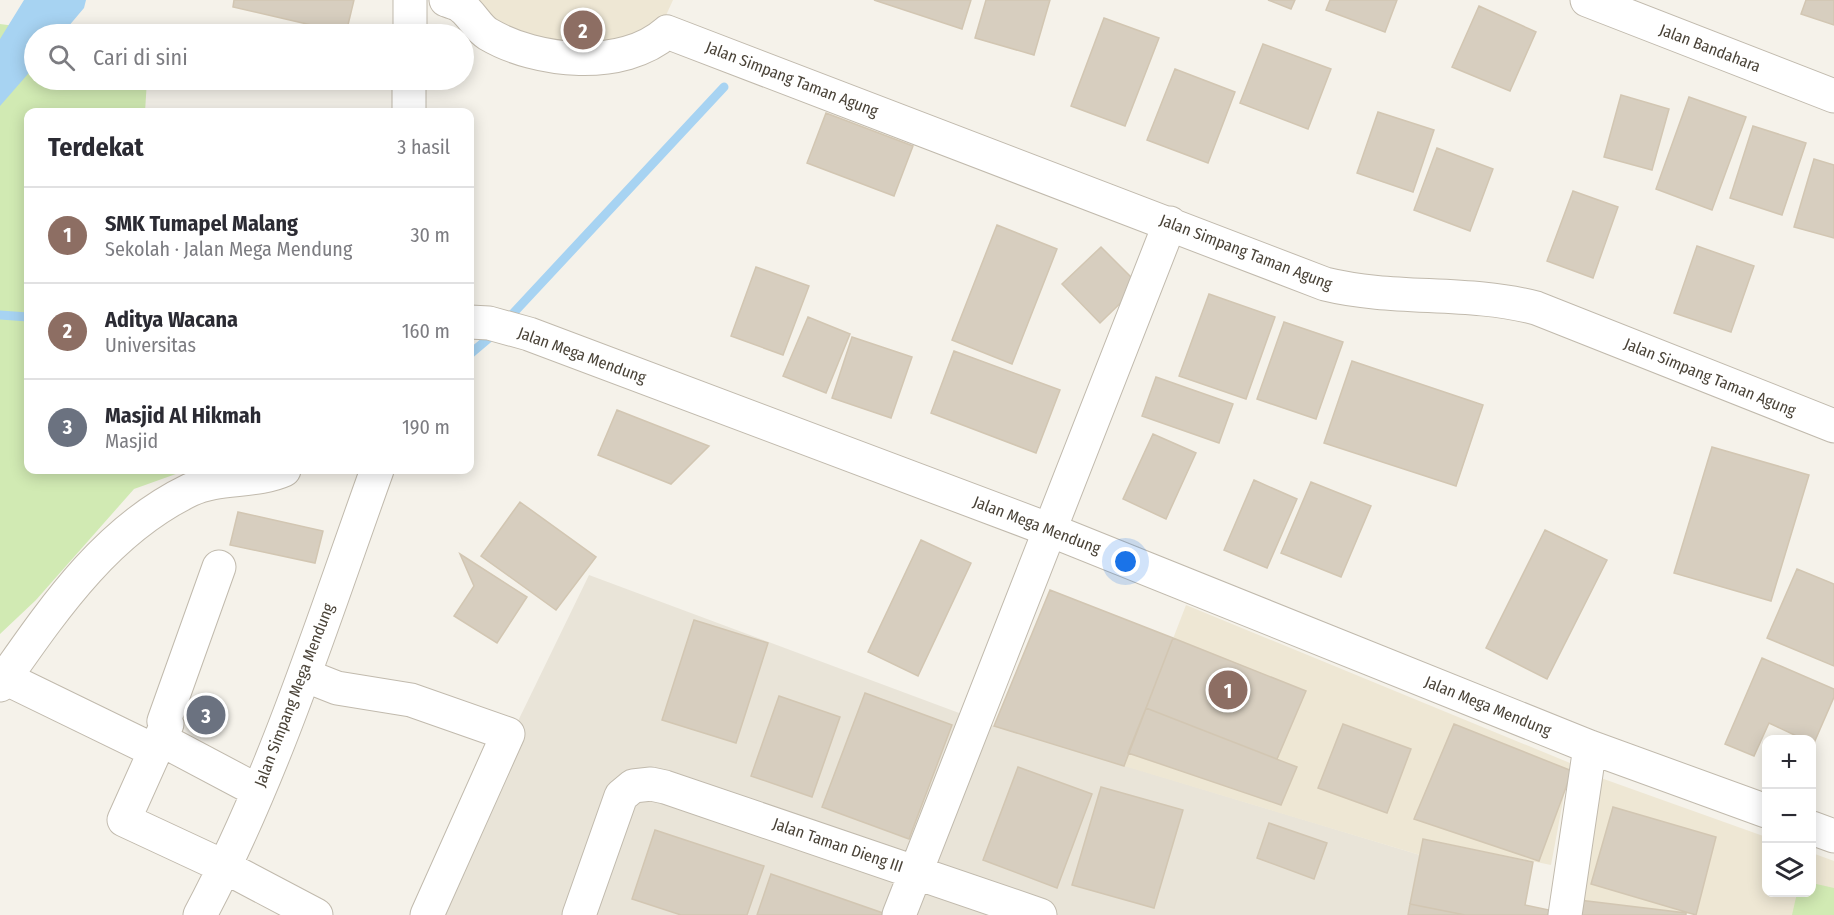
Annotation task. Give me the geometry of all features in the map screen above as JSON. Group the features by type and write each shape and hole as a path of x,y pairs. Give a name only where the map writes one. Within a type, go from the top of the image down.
{"street":[{"path":"410,0 410,24"},
{"name":"Jalan Simpang Taman Agung","path":"447,0 462,7 487,34 539,54 593,60 654,44 667,32 1335,287 1368,292 1484,298 1536,308 1834,426"},
{"name":"Jalan Bandahara","path":"1587,0 1834,96"},
{"path":"409,90 409,108"},
{"path":"900,915 1170,223"},
{"name":"Jalan Mega Mendung","path":"479,323 529,333 1050,530 1590,747 1762,809"},
{"path":"258,790 158,745 2,682 41,627 89,567 146,517 192,489 265,474"},
{"name":"Jalan Simpang Mega Mendung","path":"200,915 225,867 304,675 376,474"},
{"path":"219,567 158,745 124,820 225,867 316,915"},
{"path":"304,675 337,688 411,700 508,734 427,915"},
{"path":"1564,915 1590,747"},
{"name":"Jalan Taman Dieng III","path":"579,915 621,796 633,786 651,784 697,796 1040,915"},
{"path":"1816,829 1834,836"}],"shaded area":[{"path":"472,0 673,0 657,35 599,51 539,41 493,25"},
{"path":"589,575 994,726 1420,855 1408,915 432,915 518,721"},
{"path":"1186,605 1570,763 1551,865 1424,839 1420,855 1124,766"},
{"path":"1601,778 1762,836 1762,897 1816,897 1816,854 1834,861 1834,915 1696,915 1579,900"}],"green space":[{"path":"0,24 24,27 24,90 146,90 145,108 24,108 24,474 176,474 134,489 36,600 0,634"},
{"path":"1816,884 1834,888 1834,915 1792,915 1796,897 1816,897"}],"water":[{"path":"24,0 86,0 84,8 70,24 24,24 24,78 0,106 0,39"}],"building":[{"path":"234,0 354,0 348,24 307,24 233,7"},
{"path":"874,0 971,0 962,29"},
{"path":"986,0 1050,0 1034,55 975,38"},
{"path":"1268,0 1295,0 1291,9"},
{"path":"1330,0 1397,0 1385,32 1326,10"},
{"path":"1806,0 1834,0 1834,25 1801,14"},
{"path":"1479,6 1536,32 1510,91 1452,67"},
{"path":"1104,18 1159,38 1125,126 1071,106"},
{"path":"1263,44 1331,69 1308,129 1240,103"},
{"path":"1175,69 1235,92 1208,163 1147,140"},
{"path":"1621,95 1669,109 1652,170 1604,157"},
{"path":"1689,97 1746,117 1712,210 1656,189"},
{"path":"1378,112 1434,130 1413,192 1357,173"},
{"path":"826,113 913,146 894,196 807,163"},
{"path":"1753,126 1806,143 1782,215 1730,198"},
{"path":"1437,148 1493,169 1470,231 1414,210"},
{"path":"1814,159 1834,165 1834,238 1794,227"},
{"path":"1573,191 1618,207 1593,278 1547,261"},
{"path":"997,225 1057,249 1012,364 952,340"},
{"path":"1697,246 1754,266 1731,332 1674,313"},
{"path":"1101,247 1139,285 1100,323 1062,284"},
{"path":"756,267 809,286 783,355 731,336"},
{"path":"1209,294 1275,317 1246,399 1179,376"},
{"path":"808,317 850,334 826,393 783,376"},
{"path":"1284,322 1343,342 1316,419 1257,399"},
{"path":"852,337 912,357 891,418 832,398"},
{"path":"954,351 1060,390 1036,453 931,413"},
{"path":"1352,361 1483,405 1456,486 1324,443"},
{"path":"1156,377 1233,404 1219,443 1142,416"},
{"path":"617,410 709,446 671,484 598,455"},
{"path":"1153,434 1196,453 1166,519 1123,499"},
{"path":"1712,447 1809,475 1771,601 1674,573"},
{"path":"1254,480 1297,499 1267,568 1224,550"},
{"path":"1311,482 1371,506 1341,577 1281,553"},
{"path":"520,502 596,557 556,610 481,556"},
{"path":"238,512 323,531 315,563 230,545"},
{"path":"1545,530 1607,560 1547,679 1486,648"},
{"path":"921,540 971,563 918,676 868,652"},
{"path":"460,554 527,597 497,643 454,616 474,586"},
{"path":"1797,569 1834,584 1834,666 1767,638"},
{"path":"1050,590 1173,638 1124,766 994,726"},
{"path":"694,620 768,643 736,743 662,720"},
{"path":"1173,638 1306,691 1277,759 1146,708"},
{"path":"1762,658 1834,689 1834,697 1816,738 1816,735 1794,735 1769,723 1754,756 1725,744"},
{"path":"865,693 952,725 909,839 822,807"},
{"path":"779,696 840,717 812,797 751,776"},
{"path":"1146,708 1297,767 1281,805 1128,753"},
{"path":"1343,724 1411,749 1387,813 1318,788"},
{"path":"1454,724 1572,771 1539,861 1414,819"},
{"path":"1018,767 1092,794 1057,888 983,860"},
{"path":"1101,787 1183,810 1154,908 1072,885"},
{"path":"1613,807 1716,837 1696,915 1591,884"},
{"path":"1269,823 1327,843 1314,879 1257,858"},
{"path":"655,830 764,866 747,915 681,915 632,899"},
{"path":"1423,839 1533,862 1525,905 1549,910 1548,915 1465,915 1410,904"},
{"path":"771,874 883,913 882,915 757,915"},
{"path":"1579,900 1686,913 1686,915 1577,915"},
{"path":"1410,904 1465,915 1408,915"}],"waterway":[{"path":"505,322 724,87"},
{"path":"0,315 24,317"},
{"path":"474,351 496,332"}],"place":[{"name":"Aditya Wacana","path":"583,30"},
{"name":"SMK Tumapel Malang","path":"1228,690"},
{"name":"Masjid Al Hikmah","path":"206,715"}]}
